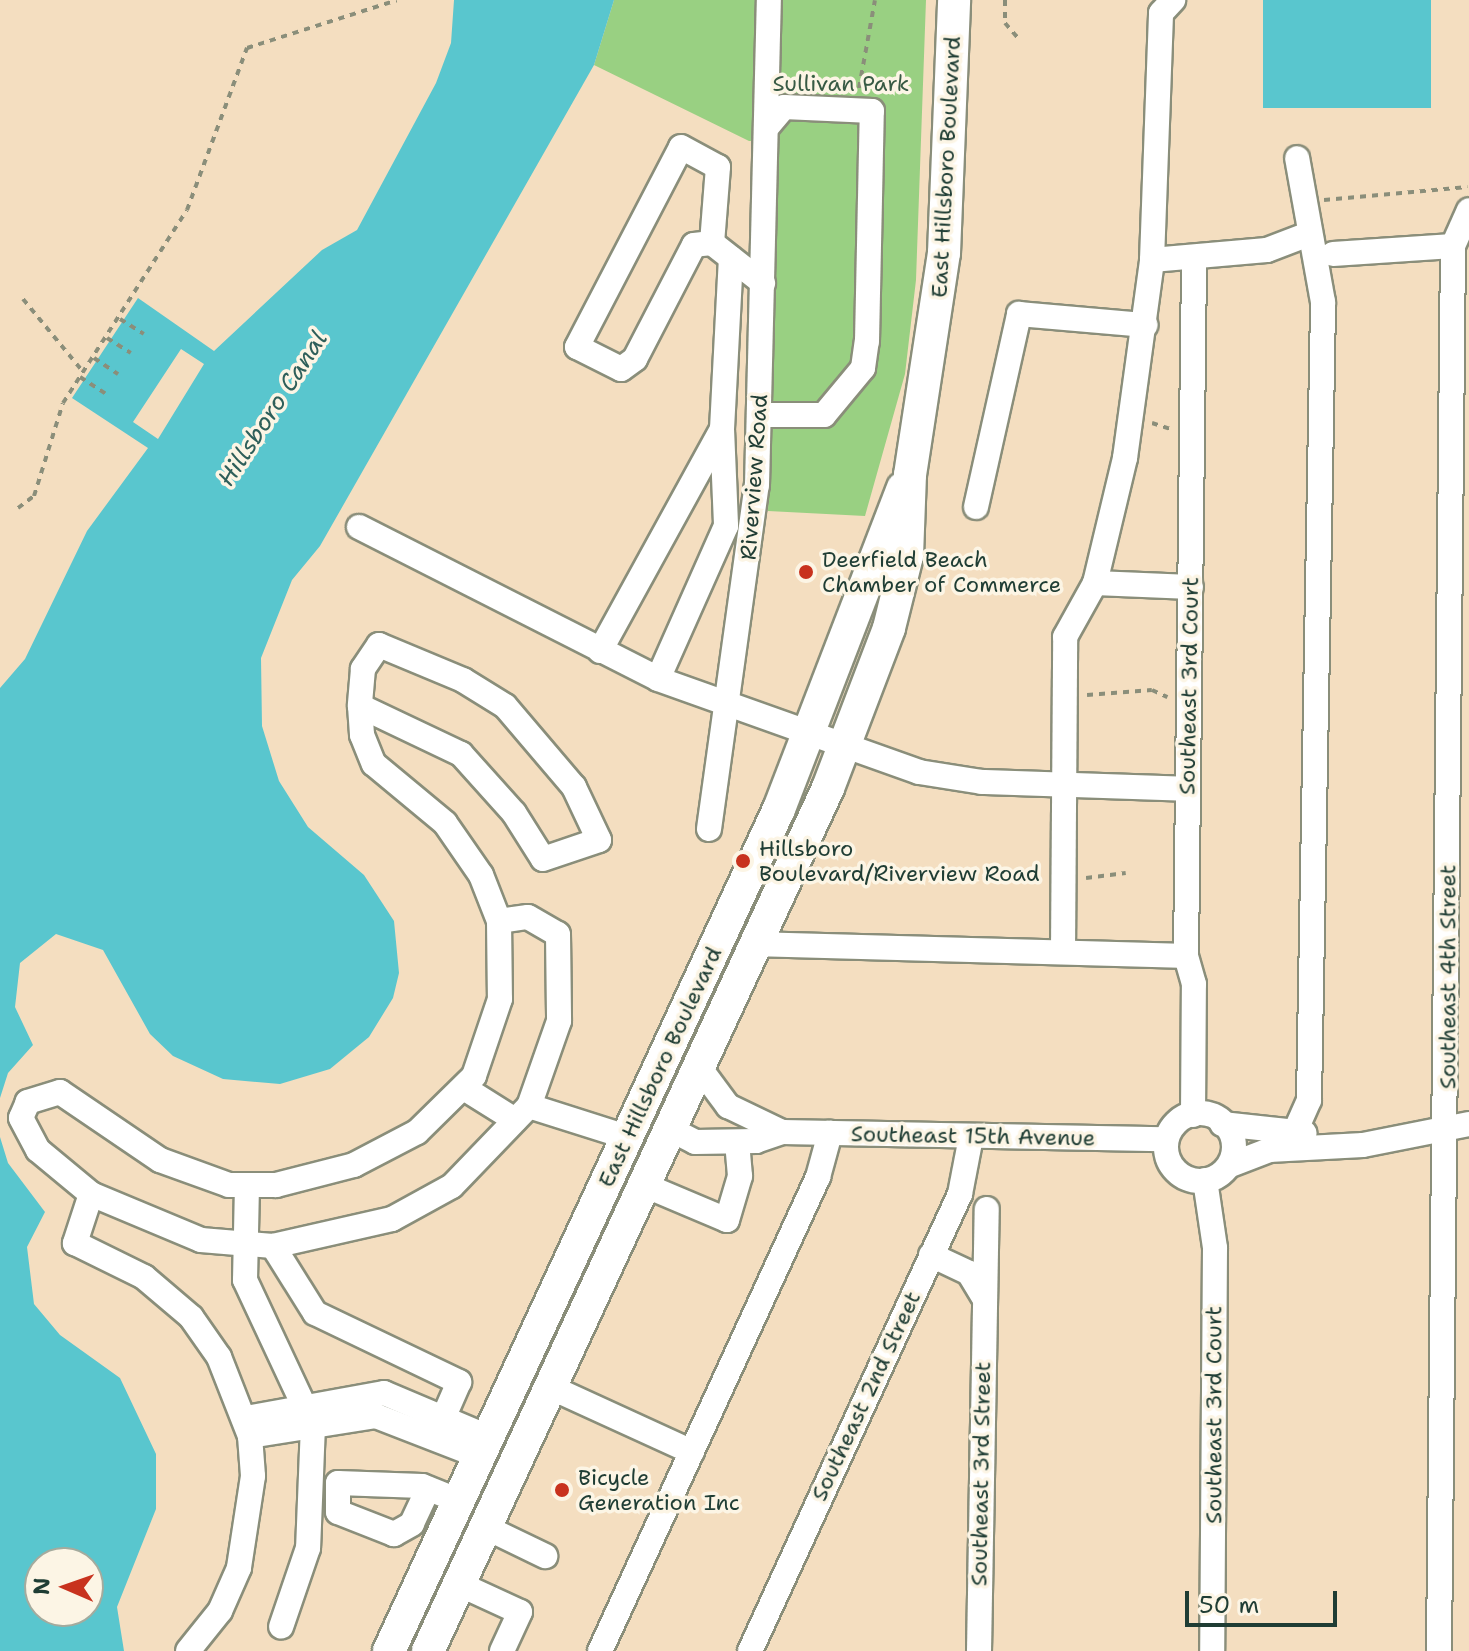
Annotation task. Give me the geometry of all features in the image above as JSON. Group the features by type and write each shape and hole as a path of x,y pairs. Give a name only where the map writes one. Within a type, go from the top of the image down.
{"main road":[{"name":"East Hillsboro Boulevard","path":"428,1651 847,744 907,556 910,475 944,253 954,0"},
{"name":"East Hillsboro Boulevard","path":"389,1651 707,966 811,731 871,558 910,475"},
{"path":"670,1129 664,1085 707,966"},
{"path":"616,1244 611,1224 639,1152 627,1137"}],"street":[{"name":"Riverview Road","path":"709,829 751,552 769,125 769,0"},
{"path":"1063,952 1068,694 1065,637 1095,583 1131,420 1146,325 1152,260 1161,4"},
{"path":"759,415 824,415 863,368 872,111 784,107 769,125"},
{"path":"712,243 718,167 681,147 577,347 621,369 635,359 694,245 712,243 763,283"},
{"path":"1294,1134 1309,1100 1323,352 1321,278 1306,235 1297,158"},
{"name":"Southeast 4th Street","path":"1439,1651 1458,1126 1453,246 1469,210"},
{"path":"1152,260 1267,250 1306,235"},
{"path":"1333,254 1453,246"},
{"name":"Southeast 3rd Court","path":"1193,1115 1194,984 1186,956 1194,257"},
{"path":"658,679 726,526 722,429 731,258"},
{"path":"976,507 1019,314 1146,325"},
{"path":"600,651 722,429"},
{"path":"359,527 658,679 949,779 1066,787 1188,789"},
{"path":"1095,583 1191,587"},
{"path":"360,706 461,754 514,813 543,859 599,840 541,741 463,680 379,645 363,669 360,706 374,764 445,823 481,875 499,921 495,1026 464,1088 390,1150 320,1175 247,1185 160,1160 60,1092 42,1093 28,1102 24,1133 91,1194 201,1240 240,1247 273,1246 392,1219 452,1186 522,1113 559,1021 558,934 528,917 499,921"},
{"path":"755,944 1186,956"},
{"name":"Southeast 15th Avenue","path":"699,1067 728,1106 782,1132"},
{"path":"464,1088 522,1113 627,1137"},
{"path":"1193,1115 1222,1124 1294,1134 1458,1126 1363,1145 1269,1150 1233,1164 1205,1180 1181,1171 1163,1139 1174,1119 1193,1115"},
{"path":"1222,1124 1233,1140 1233,1164"},
{"name":"Southeast 15th Avenue","path":"670,1129 695,1142 737,1142 782,1132 1163,1139"},
{"path":"600,1651 818,1177 830,1133"},
{"name":"Southeast 2nd Street","path":"750,1651 965,1181 971,1137"},
{"path":"644,1185 727,1220 740,1176 737,1142"},
{"name":"Southeast 3rd Court","path":"1205,1180 1215,1248 1212,1651"},
{"path":"247,1185 240,1247 245,1280 311,1415 308,1548 281,1627"},
{"path":"91,1194 75,1243 144,1277 191,1317 248,1427 253,1476 239,1568 220,1611 188,1651"},
{"name":"Southeast 3rd Street","path":"979,1651 983,1296 987,1209"},
{"path":"273,1246 315,1313 459,1382 439,1427"},
{"path":"931,1255 969,1273 983,1296"},
{"path":"550,1387 692,1452"},
{"path":"248,1427 311,1415 384,1393 439,1427 484,1446"},
{"path":"428,1489 459,1501"},
{"path":"485,1527 545,1556"},
{"path":"459,1584 520,1612 502,1651"}],"path":[{"path":"18,508 34,496 63,403 120,319 187,210 252,41 397,0"},
{"path":"856,110 875,0"},
{"path":"1005,0 1005,23 1018,38"},
{"path":"1302,203 1469,187"},
{"path":"23,299 82,375 105,393"},
{"path":"120,319 144,334"},
{"path":"107,338 131,353"},
{"path":"94,358 118,374"},
{"path":"1131,420 1193,429"},
{"path":"1068,694 1152,690 1189,697"},
{"path":"1065,877 1126,873"}],"green space":[{"name":"Sullivan Park","path":"614,0 926,0 916,280 905,374 865,516 768,511 778,140 749,141 594,65"}],"water":[{"name":"Hillsboro Canal","path":"454,0 614,0 594,65 320,546 292,580 261,658 262,726 279,781 308,827 364,875 394,921 399,973 393,998 369,1037 330,1069 280,1084 223,1079 173,1056 150,1034 103,950 56,934 20,963 15,1007 33,1045 8,1073 0,1098 0,688 25,659 87,531 148,448 72,398 138,298 214,351 322,250 357,230 436,83 451,43","holes":["181,349 204,364 158,439 133,422"]},
{"path":"1263,0 1431,0 1431,108 1263,108"},
{"path":"0,1137 8,1163 45,1212 27,1247 34,1304 60,1335 120,1378 156,1454 156,1509 117,1607 124,1651 0,1651"}],"place":[{"name":"Deerfield Beach Chamber of Commerce","path":"806,572"},
{"name":"Hillsboro Boulevard/Riverview Road","path":"743,861"},
{"name":"Bicycle Generation Inc","path":"562,1490"}]}
